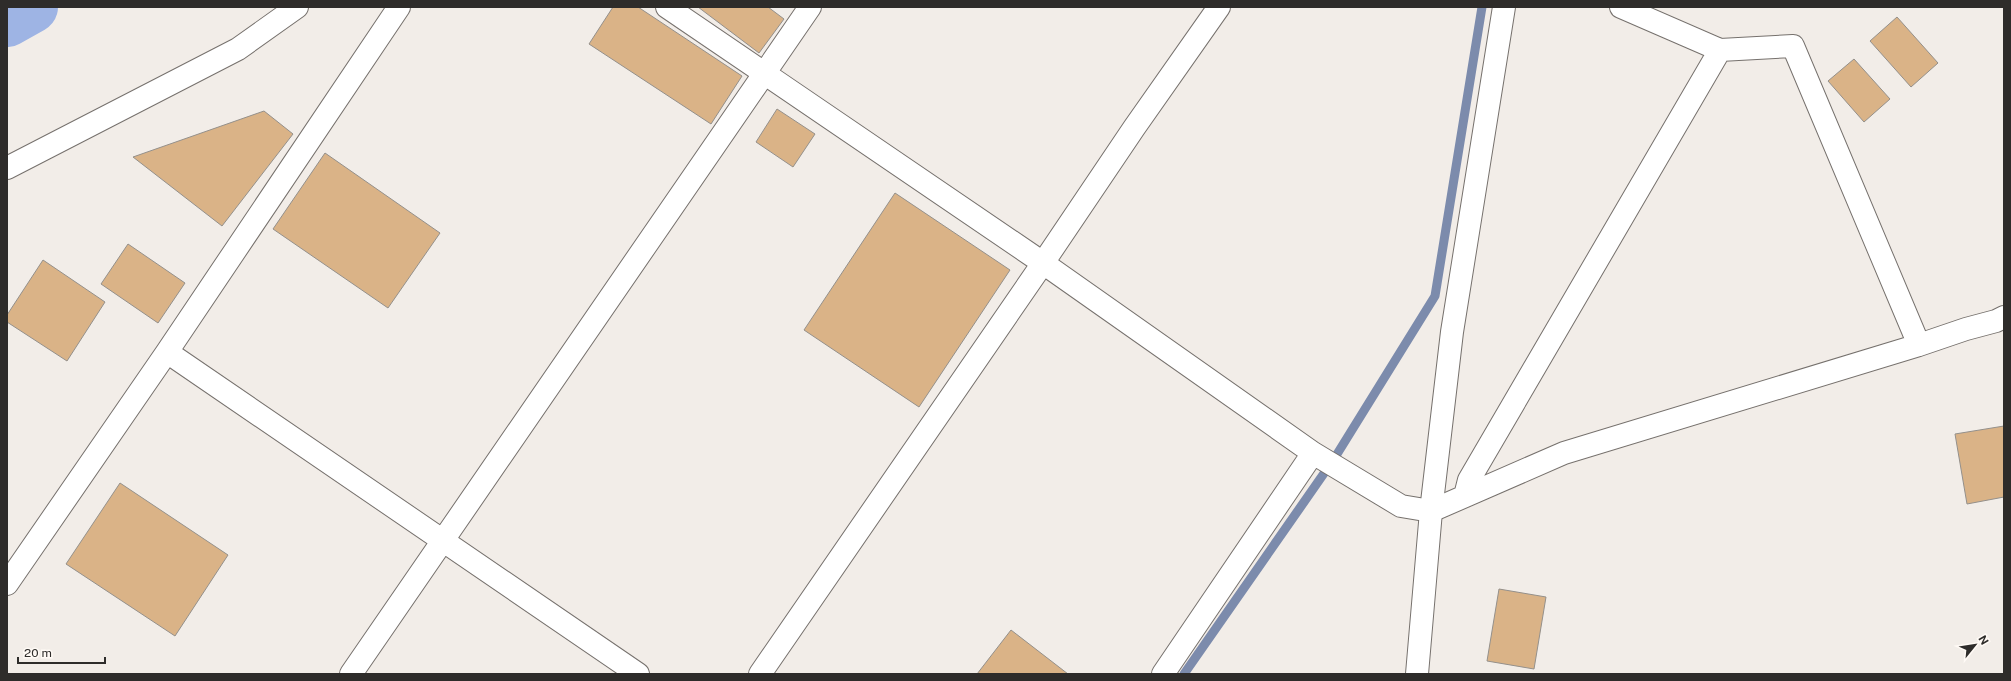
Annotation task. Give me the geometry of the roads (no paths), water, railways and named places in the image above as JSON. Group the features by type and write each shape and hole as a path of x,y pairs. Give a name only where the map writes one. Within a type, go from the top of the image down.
{"street":[{"path":"7,168 238,49 297,7"},
{"path":"7,584 167,352 399,7"},
{"path":"667,7 1043,263 1313,453 1401,506 1430,511 1564,454 1919,345 1966,329 2001,322"},
{"path":"351,674 810,7"},
{"path":"760,674 1043,263 1134,128 1219,7"},
{"path":"1417,674 1430,511 1452,332 1504,7"},
{"path":"1621,7 1720,50 1792,46 1919,345"},
{"path":"1465,496 1469,480 1720,50"},
{"path":"167,352 638,674"},
{"path":"1163,674 1313,453"}],"waterway":[{"path":"7,21 32,7"},
{"path":"1184,674 1334,459 1435,296 1482,7"}]}
